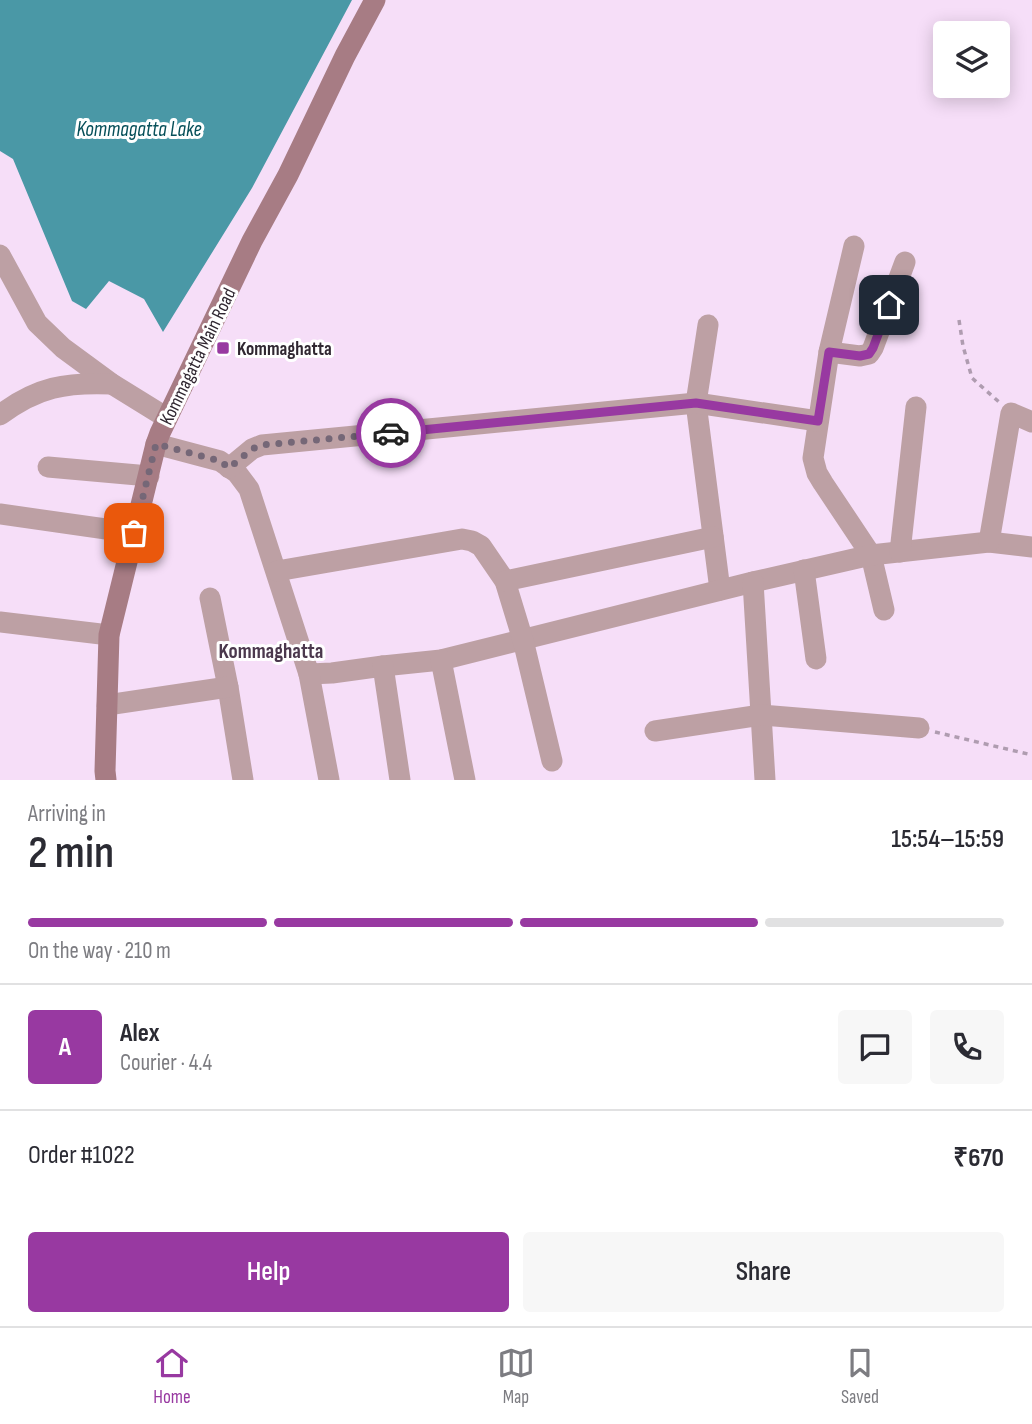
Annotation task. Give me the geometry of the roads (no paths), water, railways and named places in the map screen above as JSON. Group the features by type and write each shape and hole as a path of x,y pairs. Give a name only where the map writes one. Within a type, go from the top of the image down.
{"main road":[{"name":"Kommagatta Main Road","path":"106,780 108,635 156,444 253,241 375,0"}],"street":[{"path":"853,246 829,352 813,458 817,473 871,555 884,610"},
{"path":"0,255 37,323 63,348 112,384 167,418"},
{"path":"829,352 860,356 869,354 905,262"},
{"path":"708,325 696,403 720,590"},
{"path":"0,415 44,390 82,383 112,384"},
{"path":"229,468 252,449 262,445 696,403 818,421"},
{"path":"900,552 916,407"},
{"path":"989,542 1011,413 1032,422"},
{"path":"156,444 220,461 237,473 249,489 309,674 330,780"},
{"path":"48,467 149,476"},
{"path":"0,514 134,533"},
{"path":"505,581 713,537"},
{"path":"277,572 462,539 481,546 505,581 523,640 552,761"},
{"path":"309,674 441,660 871,555 989,542 1032,547"},
{"path":"803,570 816,659"},
{"path":"753,582 765,780"},
{"path":"211,598 243,780"},
{"path":"0,622 108,635"},
{"path":"441,660 465,780"},
{"path":"383,666 400,780"},
{"path":"107,705 228,687"},
{"path":"655,731 761,715 919,728"}],"water":[{"name":"Kommagatta Lake","path":"0,0 352,0 252,188 163,332 144,299 109,281 86,309 72,301 13,159 0,151"}],"place":[{"name":"Kommaghatta","path":"223,348"}],"district":[{"name":"Kommaghatta","path":"271,651"}]}
